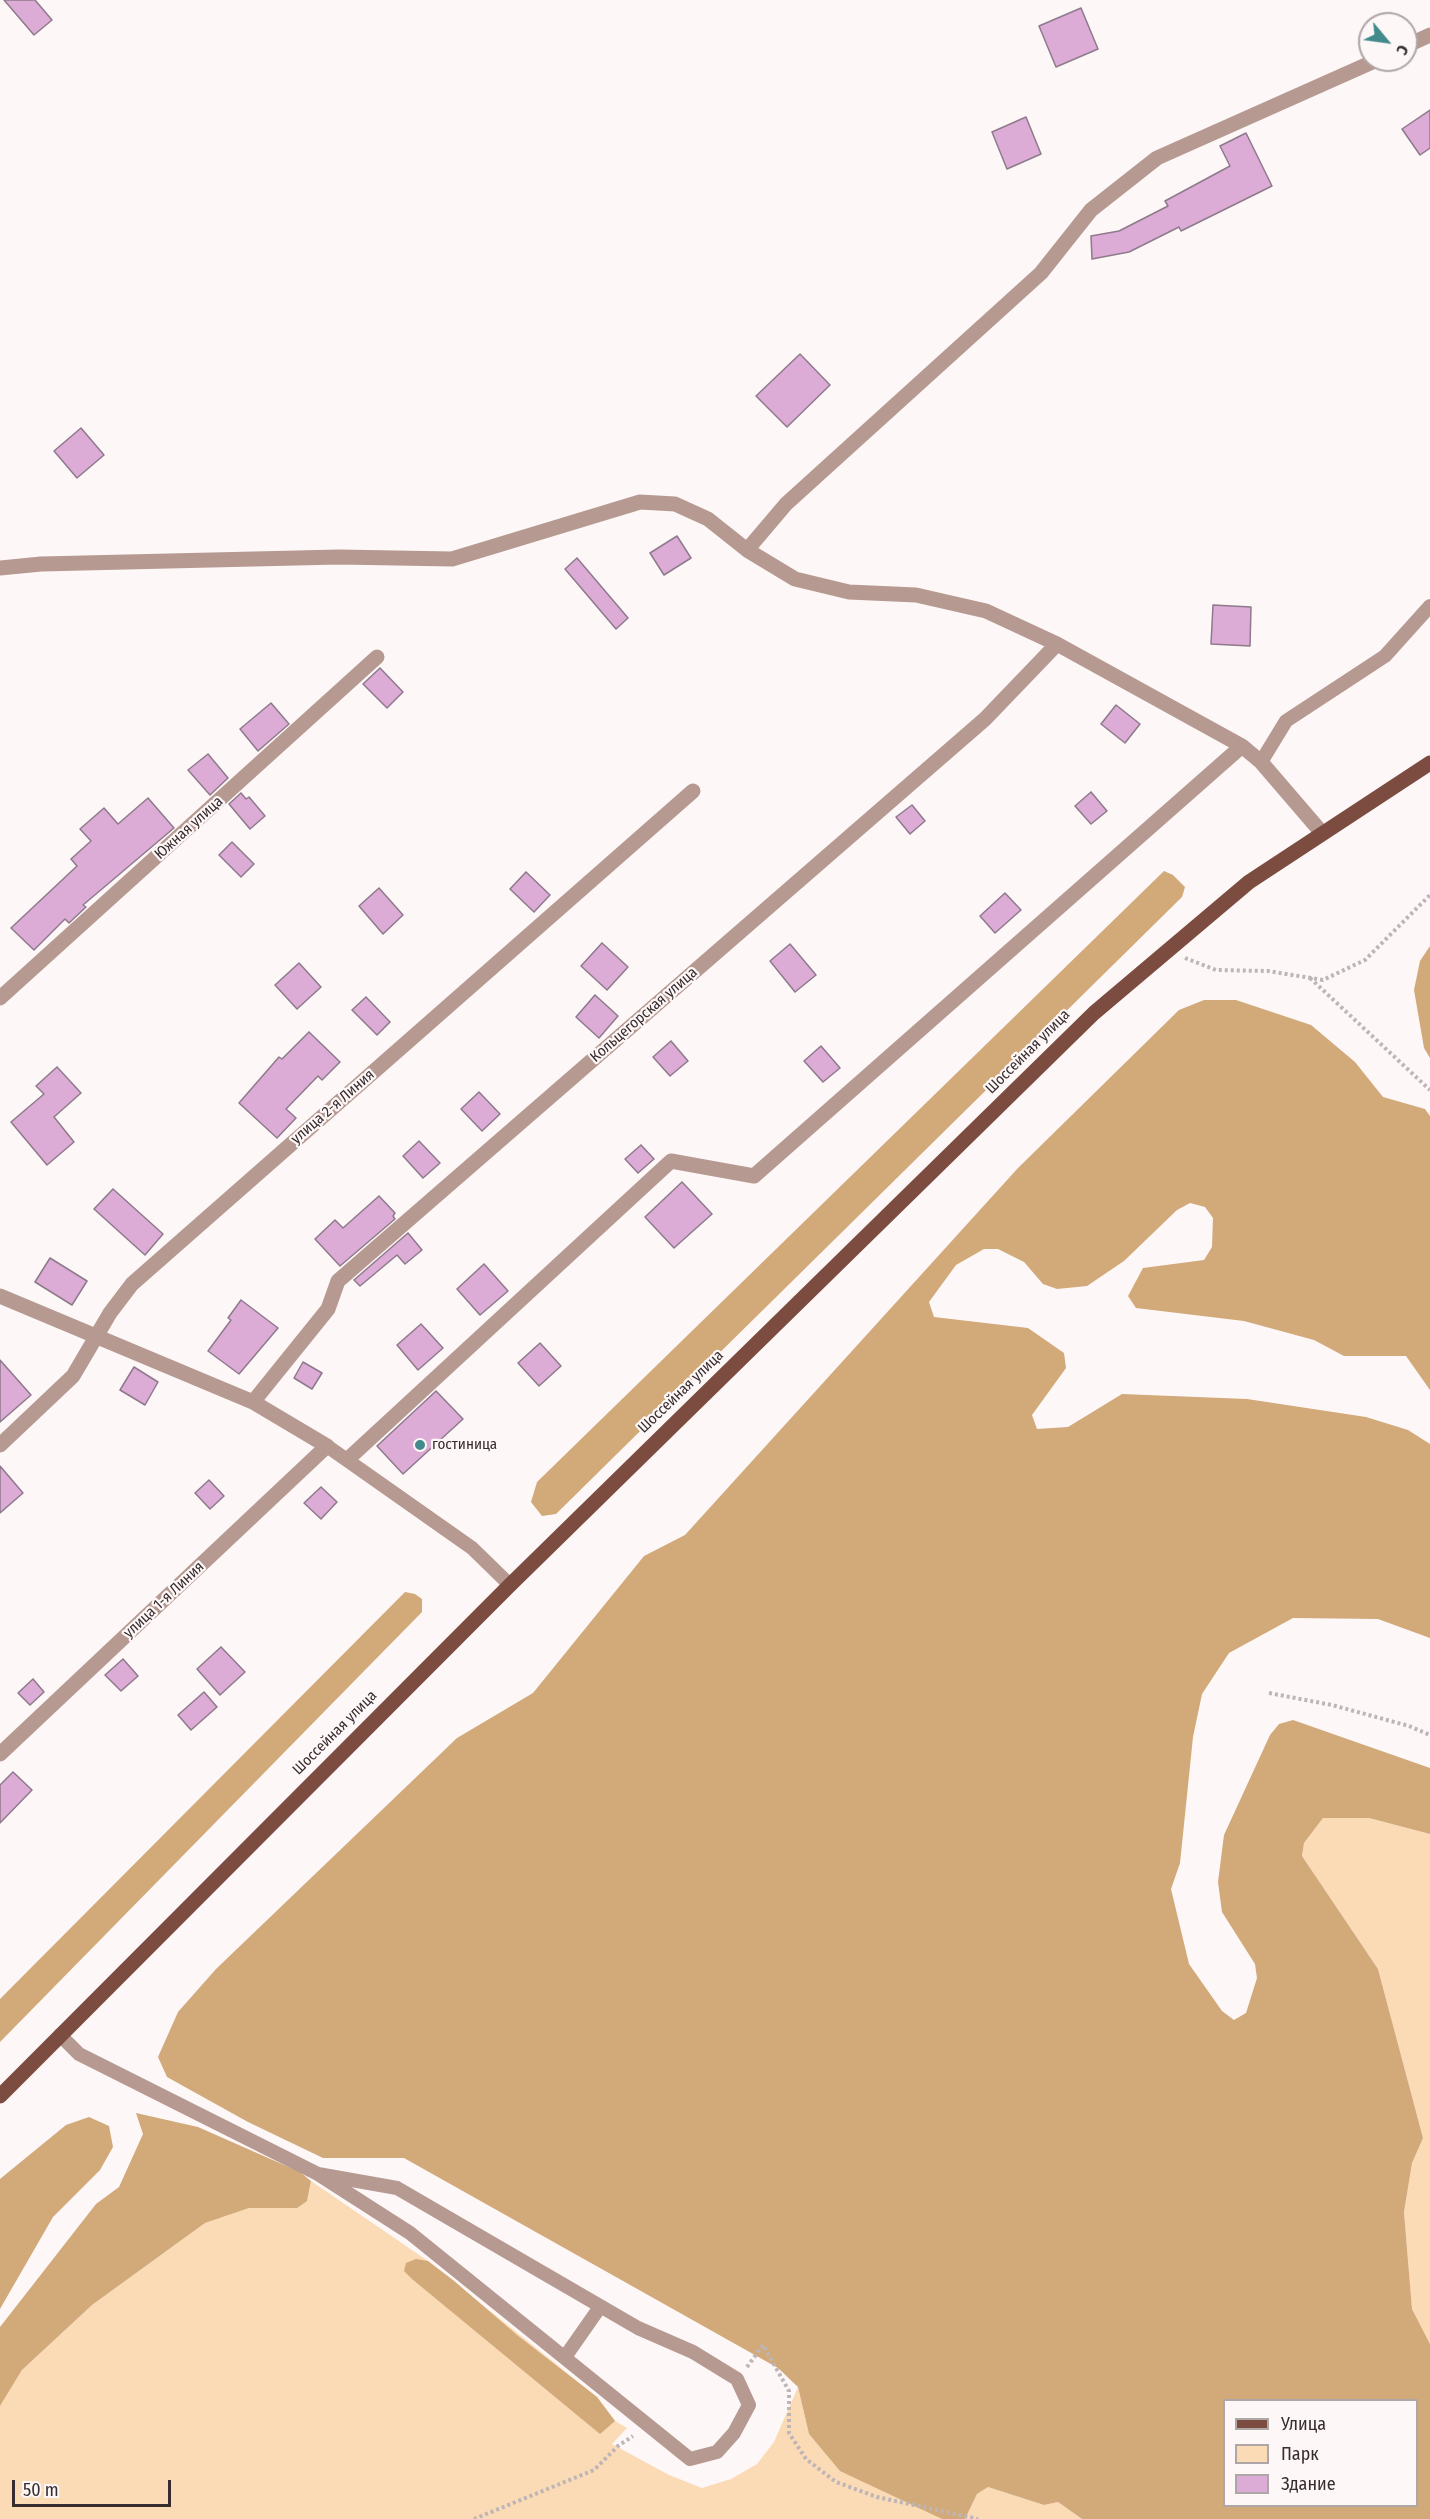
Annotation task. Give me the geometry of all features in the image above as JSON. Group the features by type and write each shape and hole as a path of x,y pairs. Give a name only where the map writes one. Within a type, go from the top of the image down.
{"main road":[{"name":"Шоссейная улица","path":"0,2096 510,1585 1094,1012 1171,945 1249,882 1430,763"}],"street":[{"path":"747,550 786,504 1041,273 1091,210 1157,158 1358,68"},
{"path":"0,568 41,564 339,556 452,559 640,502 675,504 708,519 747,550 795,579 849,592 916,595 986,611 1057,644 1242,746 1262,762 1322,833"},
{"name":"Кольцегорская улица","path":"253,1402 328,1309 338,1281 985,718 1057,644"},
{"name":"Южная улица","path":"0,998 377,657"},
{"path":"348,1459 671,1161 754,1176 1242,746"},
{"name":"улица 2-я Линия","path":"0,1445 73,1376 97,1335 132,1284 693,791"},
{"path":"0,1296 253,1402 327,1446"},
{"name":"улица 1-я Линия","path":"0,1754 327,1446"}],"lane":[{"path":"1262,762 1286,721 1385,656 1430,606"},
{"path":"327,1446 472,1548 510,1585"},
{"path":"60,2035 80,2054 318,2174 410,2233 690,2459 717,2452 734,2433 749,2405 737,2379 693,2352 638,2328 600,2307 397,2188 318,2174"},
{"path":"564,2357 600,2307"}],"path":[{"path":"1171,945 1188,962 1216,970 1268,971 1323,980 1365,960 1430,895"},
{"path":"1309,977 1430,1090"},
{"path":"1269,1693 1332,1705 1409,1726 1430,1735"},
{"path":"737,2379 764,2345 789,2391 789,2433 806,2459 836,2482 877,2497 978,2519"},
{"path":"474,2519 594,2470 618,2446 648,2426"}],"green space":[{"path":"1323,1818 1369,1818 1430,1834 1430,2344 1412,2309 1404,2212 1412,2163 1423,2138 1378,1969 1302,1856 1304,1843"},
{"path":"311,2181 428,2261 597,2397 615,2421 627,2428 612,2444 669,2475 702,2488 731,2479 757,2464 774,2442 798,2387 809,2434 840,2470 942,2519 0,2519 0,2406 22,2370 92,2305 205,2223 249,2208 278,2208 307,2201"},
{"path":"988,2487 1044,2505 1058,2502 1082,2519 965,2519 977,2494"}],"shaded area":[{"path":"1164,871 1173,875 1185,887 1182,897 556,1514 542,1516 531,1502 537,1482"},
{"path":"1430,946 1430,1058 1424,1048 1414,990 1420,961"},
{"path":"1204,1000 1236,1000 1311,1025 1355,1062 1383,1097 1425,1109 1430,1116 1430,1390 1406,1356 1344,1356 1314,1340 1244,1321 1136,1308 1128,1296 1143,1268 1204,1260 1212,1247 1213,1218 1205,1207 1190,1203 1177,1210 1124,1261 1087,1286 1057,1289 1043,1284 1024,1262 998,1249 984,1249 956,1265 929,1302 934,1317 1028,1328 1064,1353 1066,1368 1032,1415 1037,1429 1068,1427 1122,1394 1247,1399 1366,1417 1408,1430 1430,1444 1430,1638 1378,1619 1293,1618 1229,1653 1202,1694 1193,1737 1180,1863 1171,1889 1189,1964 1222,2011 1234,2020 1246,2013 1257,1978 1255,1964 1222,1912 1218,1882 1224,1835 1270,1735 1279,1724 1293,1720 1430,1768 1430,1834 1369,1818 1323,1818 1304,1843 1302,1856 1378,1969 1423,2138 1412,2163 1404,2212 1412,2309 1430,2344 1430,2519 1082,2519 1058,2502 1044,2505 988,2487 977,2494 965,2519 942,2519 840,2471 809,2434 798,2387 778,2368 404,2158 323,2158 248,2122 167,2077 158,2057 178,2012 216,1969 457,1738 533,1693 644,1556 685,1535 1018,1168 1179,1010"},
{"path":"405,1592 415,1594 422,1599 422,1612 0,2042 0,1999"},
{"path":"136,2113 198,2127 300,2172 311,2181 307,2201 297,2208 249,2208 205,2223 92,2305 22,2370 0,2406 0,2327 96,2204 119,2187 143,2134"},
{"path":"89,2117 109,2126 113,2147 100,2170 53,2217 0,2309 0,2179 66,2125"},
{"path":"416,2259 428,2261 453,2280 517,2335 597,2397 615,2421 600,2434 412,2279 404,2271 406,2263"}],"building":[{"path":"4,0 35,0 52,20 34,35"},
{"path":"1081,8 1098,49 1056,67 1039,26"},
{"path":"1430,110 1430,148 1420,155 1402,129"},
{"path":"1026,117 1041,154 1007,169 992,132"},
{"path":"1246,133 1272,186 1181,231 1179,227 1129,252 1092,259 1091,236 1119,231 1168,206 1165,201 1230,166 1220,146"},
{"path":"800,354 830,385 787,427 756,396"},
{"path":"81,428 104,455 77,478 54,451"},
{"path":"677,536 691,558 664,575 650,553"},
{"path":"577,558 628,618 616,629 565,569"},
{"path":"1213,605 1251,607 1250,646 1211,644"},
{"path":"380,668 403,692 387,708 363,684"},
{"path":"271,703 289,724 258,751 240,729"},
{"path":"1116,705 1140,724 1125,743 1101,724"},
{"path":"208,754 228,778 210,795 188,770"},
{"path":"1091,792 1107,811 1091,824 1075,806"},
{"path":"241,793 246,799 249,797 265,816 250,829 229,804"},
{"path":"148,798 174,828 83,905 86,907 69,923 65,919 34,950 11,928 77,866 71,859 91,841 80,829 104,808 118,824"},
{"path":"912,805 925,821 910,834 896,817"},
{"path":"232,842 254,864 241,877 219,855"},
{"path":"526,872 550,895 534,912 510,889"},
{"path":"379,888 403,915 383,934 359,906"},
{"path":"1005,893 1021,910 995,933 980,916"},
{"path":"602,943 628,967 607,990 581,966"},
{"path":"790,944 816,975 795,992 770,961"},
{"path":"299,963 321,987 297,1009 275,985"},
{"path":"595,995 618,1016 599,1038 576,1017"},
{"path":"366,997 390,1022 377,1035 352,1010"},
{"path":"309,1032 340,1062 322,1080 318,1076 286,1109 296,1118 277,1138 239,1103 279,1057 282,1059"},
{"path":"671,1041 688,1061 670,1076 653,1057"},
{"path":"821,1046 840,1068 823,1082 804,1061"},
{"path":"57,1067 81,1093 54,1117 74,1142 47,1165 11,1122 44,1094 36,1086"},
{"path":"479,1092 500,1114 482,1131 461,1109"},
{"path":"419,1141 440,1163 423,1178 403,1156"},
{"path":"641,1145 654,1159 638,1173 625,1159"},
{"path":"682,1182 712,1214 674,1248 645,1217"},
{"path":"113,1189 163,1234 145,1255 94,1209"},
{"path":"379,1196 395,1213 393,1216 395,1219 340,1266 315,1239 335,1220 343,1228"},
{"path":"408,1233 422,1250 405,1264 397,1255 360,1286 354,1280"},
{"path":"50,1258 87,1281 72,1305 35,1282"},
{"path":"484,1264 508,1291 480,1315 457,1289"},
{"path":"241,1300 278,1328 239,1374 208,1351 231,1320 228,1318"},
{"path":"421,1324 443,1348 418,1370 397,1345"},
{"path":"540,1343 561,1366 539,1386 518,1363"},
{"path":"0,1360 31,1395 0,1422"},
{"path":"303,1362 322,1373 312,1389 294,1378"},
{"path":"134,1367 158,1382 145,1405 120,1390"},
{"path":"436,1391 463,1419 403,1474 377,1446"},
{"path":"0,1466 23,1493 0,1513"},
{"path":"209,1480 224,1496 210,1509 195,1493"},
{"path":"321,1487 337,1502 321,1519 304,1503"},
{"path":"221,1647 245,1672 220,1695 197,1669"},
{"path":"123,1659 138,1676 121,1691 105,1675"},
{"path":"33,1679 44,1692 30,1705 18,1693"},
{"path":"204,1692 217,1707 191,1730 178,1715"},
{"path":"13,1772 32,1790 0,1823 0,1785"}],"place":[{"name":"гостиница","path":"420,1445"}]}
